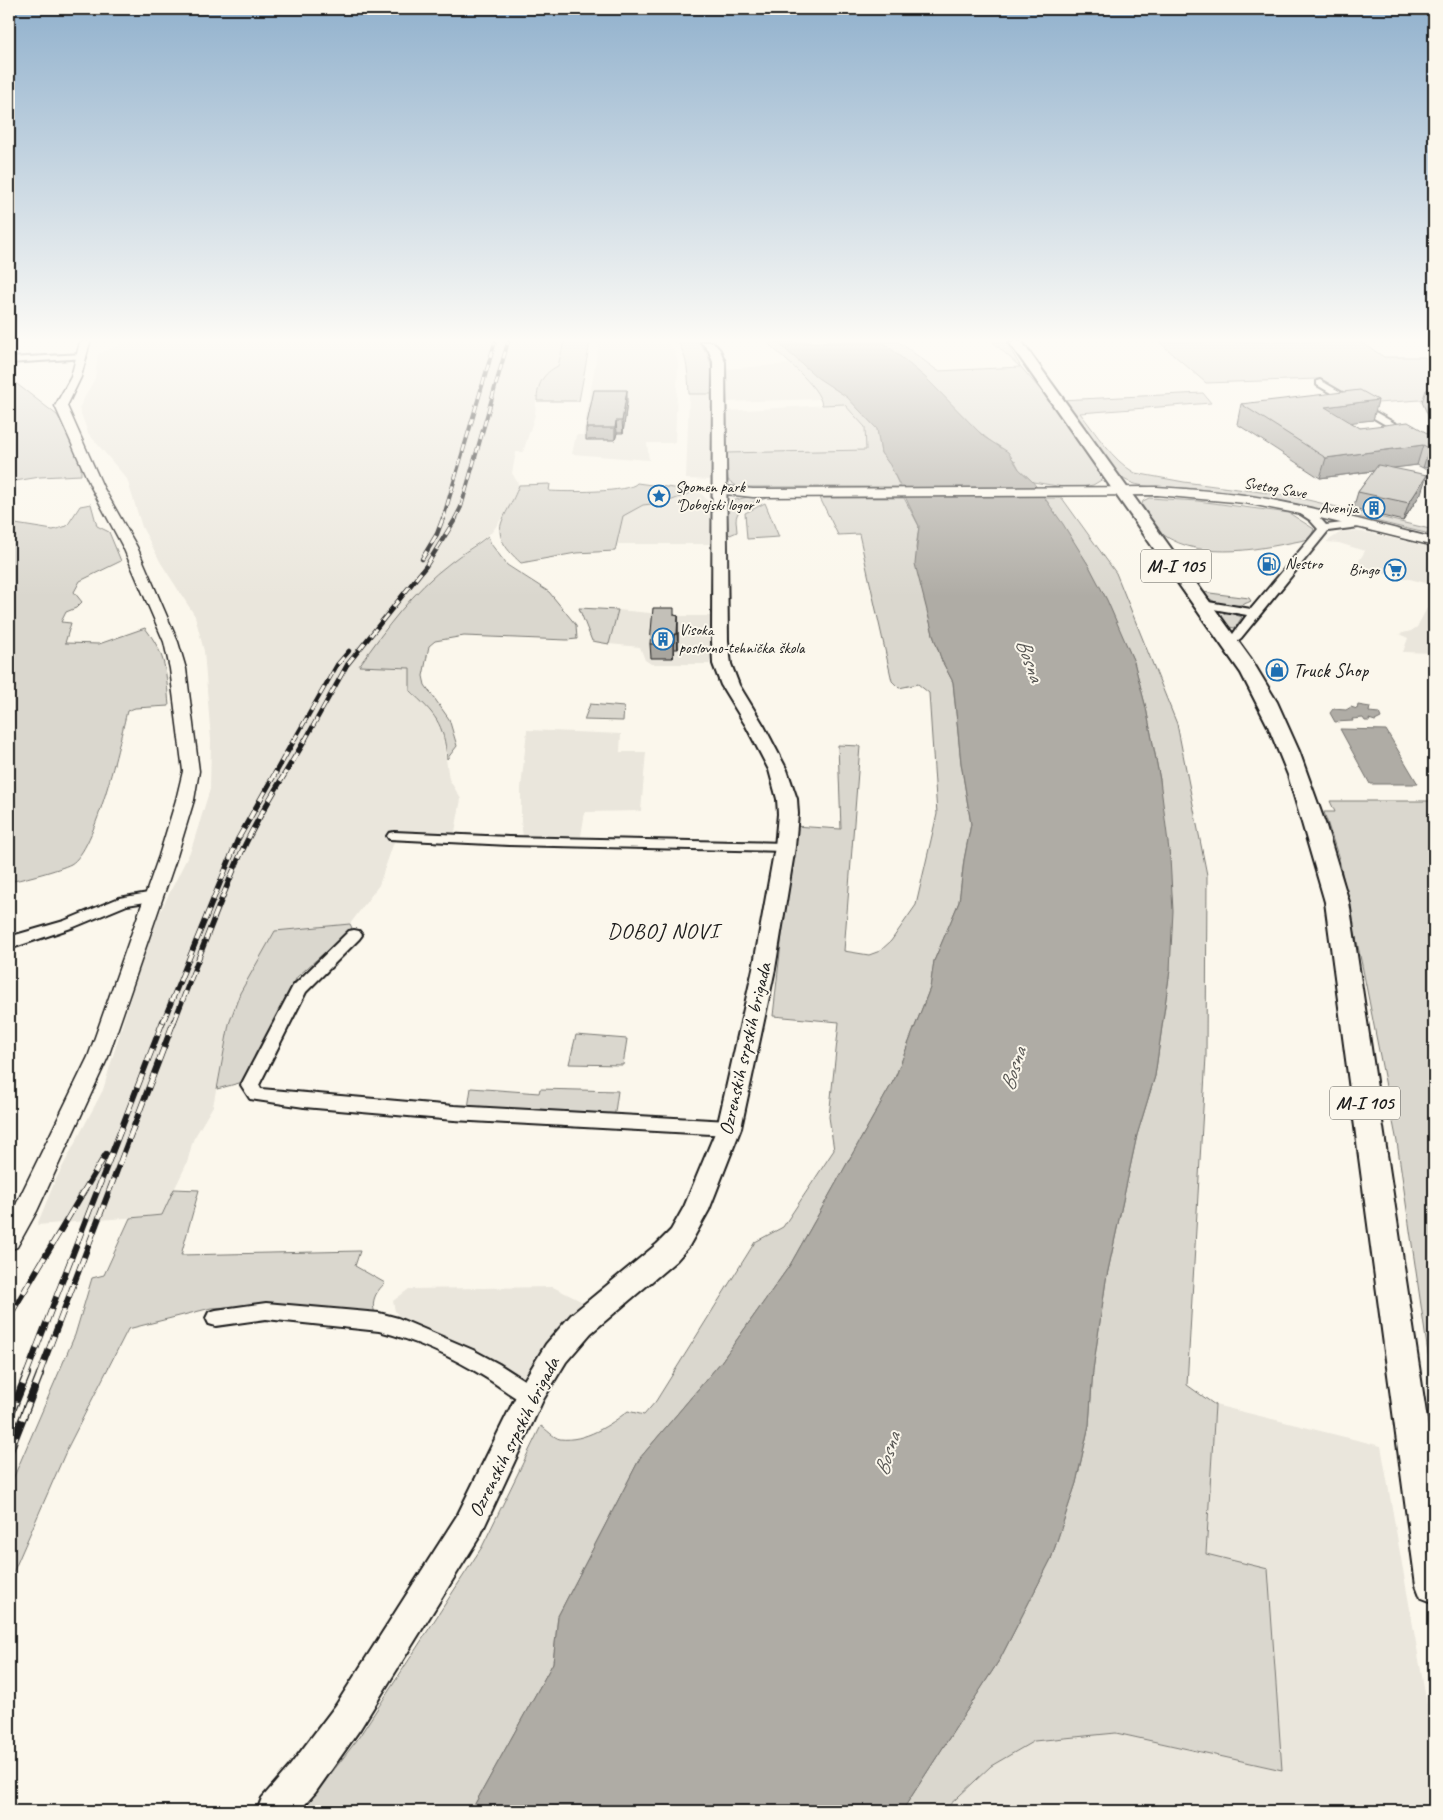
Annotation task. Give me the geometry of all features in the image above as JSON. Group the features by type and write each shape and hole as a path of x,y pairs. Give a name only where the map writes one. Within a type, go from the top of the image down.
{"main road":[{"name":"Ozrenskih srpskih brigada","path":"275,1811 302,1780 348,1717 469,1525 531,1396 548,1366 581,1324 667,1252 680,1238 696,1210 734,1112 754,1023 788,814 784,785 770,754 736,695 722,664 720,641 720,427"},
{"name":"M-I 105","path":"1076,427 1245,664 1267,701 1313,813 1337,902 1434,1584"}],"street":[{"path":"9,1240 25,1211 98,1057 154,897 185,800 191,771 178,669 171,642 158,608 130,547 97,487 71,427"},
{"path":"1395,427 1434,450"},
{"path":"720,490 753,492 1065,491"},
{"name":"Svetog Save","path":"1065,491 1198,494 1243,499 1303,510 1434,542"},
{"path":"1229,642 1237,636 1324,529 1303,510"},
{"name":"Svetog Save","path":"1324,529 1359,524"},
{"path":"1202,604 1254,613"},
{"path":"394,836 509,841 784,847"},
{"path":"9,944 69,924 124,901 154,897"},
{"path":"354,935 299,990 250,1085 256,1095 304,1101 454,1113 728,1128"},
{"path":"216,1318 266,1311 379,1322 398,1327 466,1356 492,1370 531,1396"}],"shaded area":[{"path":"9,427 64,427 81,465 81,475 40,477 9,482"},
{"path":"86,427 531,427 523,452 516,452 512,473 519,485 509,508 492,532 450,563 406,605 388,625 360,666 410,668 410,691 433,713 442,732 449,779 461,799 453,843 394,842 379,885 350,924 275,931 229,1024 213,1106 193,1140 187,1163 162,1215 37,1225 55,1181 103,1090 149,934 191,850 210,789 211,740 204,651 195,616 161,563 142,527 127,479 88,433"},
{"path":"584,427 676,427 675,443 647,443 649,460 572,454 576,435 583,435"},
{"path":"688,427 714,427 714,480 686,479"},
{"path":"727,427 865,427 866,451 726,453"},
{"path":"865,427 875,427 877,429 881,453 890,465 900,487 738,487 728,480 726,453 866,450"},
{"path":"973,427 1067,427 1103,479 1093,485 1082,487 1063,487 1033,482 1019,469 1015,461"},
{"path":"1081,427 1090,427 1112,454 1135,473 1184,482 1291,496 1434,530 1434,535 1280,501 1218,491 1150,487 1132,483 1118,474"},
{"path":"637,483 696,491 667,502 643,505 623,516 615,551 576,553 521,563 503,542 500,533 501,525 519,485 550,484 549,491 582,492 622,489"},
{"path":"696,491 701,493 708,501 713,544 618,544 623,516 643,505 667,502"},
{"path":"751,496 767,498 747,505 740,511 736,520 737,532 730,535 728,533 727,505 732,501"},
{"path":"820,498 904,498 919,526 916,548 925,600 934,638 942,661 953,682 961,763 971,824 959,902 934,961 930,988 895,1078 790,1265 721,1362 640,1458 558,1616 553,1663 471,1811 302,1811 357,1740 482,1547 541,1426 560,1439 579,1438 597,1431 628,1411 644,1415 656,1401 755,1242 783,1227 834,1150 829,1117 839,1022 773,1016 794,826 841,829 838,745 860,746 844,951 869,955 880,951 891,941 916,905 937,814 929,693 918,684 899,688 892,681 859,534 838,535"},
{"path":"1045,498 1062,498 1116,573 1177,724 1207,875 1206,1056 1187,1385 1215,1405 1206,1554 1268,1569 1282,1770 1116,1733 1034,1741 991,1766 943,1811 902,1811 1000,1659 1051,1559 1076,1483 1089,1425 1093,1370 1106,1280 1137,1135 1155,1076 1170,970 1160,780 1146,708 1134,662 1089,566"},
{"path":"1149,498 1198,501 1289,513 1314,529 1310,539 1273,546 1234,551 1215,551 1197,548 1179,543 1159,531 1142,505 1143,501"},
{"path":"765,503 779,537 747,539 745,513"},
{"path":"91,504 97,526 109,532 121,561 80,581 74,592 82,602 76,608 66,612 61,622 71,623 65,643 99,644 145,628 158,647 164,665 169,706 135,708 127,711 106,793 98,817 80,855 71,864 66,866 9,882 9,523 53,530 67,526 80,506"},
{"path":"1354,531 1434,548 1434,585 1356,566 1365,551 1339,543 1326,542 1341,532"},
{"path":"488,536 491,544 507,565 549,592 576,625 577,639 464,636 435,641 429,646 423,676 425,685 449,719 457,746 447,759 446,747 437,720 410,691 410,668 359,666 412,598 455,559"},
{"path":"1202,592 1249,598 1251,601 1245,604 1225,605 1213,601"},
{"path":"1434,595 1434,653 1403,652 1408,638 1399,634 1411,631 1417,627"},
{"path":"579,608 618,610 609,644 592,641"},
{"path":"618,610 682,616 711,616 710,664 651,664 645,660 640,647 609,644"},
{"path":"1227,612 1242,617 1235,628 1229,627 1220,616"},
{"path":"590,704 624,707 623,721 584,720"},
{"path":"527,730 621,734 620,752 646,752 641,811 585,812 581,836 523,837 521,788"},
{"path":"1330,801 1434,801 1434,1394 1397,1142 1339,859 1324,812 1335,812"},
{"path":"350,924 352,928 297,977 243,1082 217,1089 229,1024 240,993 275,931"},
{"path":"576,1035 627,1039 623,1065 569,1064"},
{"path":"471,1088 539,1093 540,1089 618,1091 614,1119 468,1108"},
{"path":"174,1189 199,1190 181,1255 360,1251 355,1266 385,1283 374,1298 373,1306 376,1316 263,1305 211,1308 128,1329 67,1449 9,1582 9,1488 75,1335 92,1278 104,1275 130,1218 162,1215"},
{"path":"553,1287 587,1304 525,1379 402,1320 395,1311 393,1301 409,1289"},
{"path":"1215,1405 1381,1446 1434,1744 1434,1811 943,1811 991,1766 1034,1741 1116,1733 1282,1770 1206,1554"}],"water":[{"name":"Bosna","path":"875,427 974,427 984,437 1008,452 1019,469 1033,482 1063,524 1089,566 1107,600 1134,662 1146,708 1160,780 1170,858 1173,911 1170,970 1155,1076 1137,1135 1106,1280 1093,1370 1089,1425 1076,1483 1051,1559 1000,1659 902,1811 471,1811 553,1663 558,1616 640,1458 721,1362 790,1265 895,1078 930,988 934,961 959,902 971,824 961,763 953,682 942,661 934,638 915,564 919,526 890,465 881,453"},
{"path":"1358,705 1370,707 1369,712 1379,713 1381,718 1375,721 1369,719 1370,721 1365,721 1363,718 1352,719 1353,721 1335,722 1330,713 1333,709 1346,710 1351,707 1357,709"},
{"path":"1340,729 1386,730 1418,784 1370,784"}],"building":[{"path":"586,427 615,427 615,428"},
{"path":"1277,427 1417,427 1434,437 1434,448 1423,445 1326,458"},
{"path":"1378,465 1427,475 1409,503 1358,492"},
{"path":"653,608 674,608 674,615 678,616 677,634 674,634 673,644 650,644"}],"railway":[{"path":"443,519 470,427"},
{"path":"455,519 461,507 484,427"},
{"path":"422,559 437,534 443,518"},
{"path":"304,742 347,665 426,566 456,518"},
{"path":"293,742 337,665 349,651"},
{"path":"163,1022 238,839 294,740"},
{"path":"174,1022 243,849 265,807 305,740"},
{"path":"26,1375 163,1021"},
{"path":"39,1375 174,1021"},
{"path":"9,1317 106,1154"},
{"path":"9,1418 27,1374"},
{"path":"9,1453 40,1374"}],"place":[{"name":"Spomen park \"Dobojski logor\"","path":"659,496"},
{"name":"Avenija","path":"1374,508"},
{"name":"Nestro","path":"1269,564"},
{"name":"Bingo","path":"1395,570"},
{"name":"Visoka poslovno-tehnička škola","path":"663,639"},
{"name":"Truck Shop","path":"1277,670"}],"district":[{"name":"DOBOJ NOVI","path":"663,931"}]}
